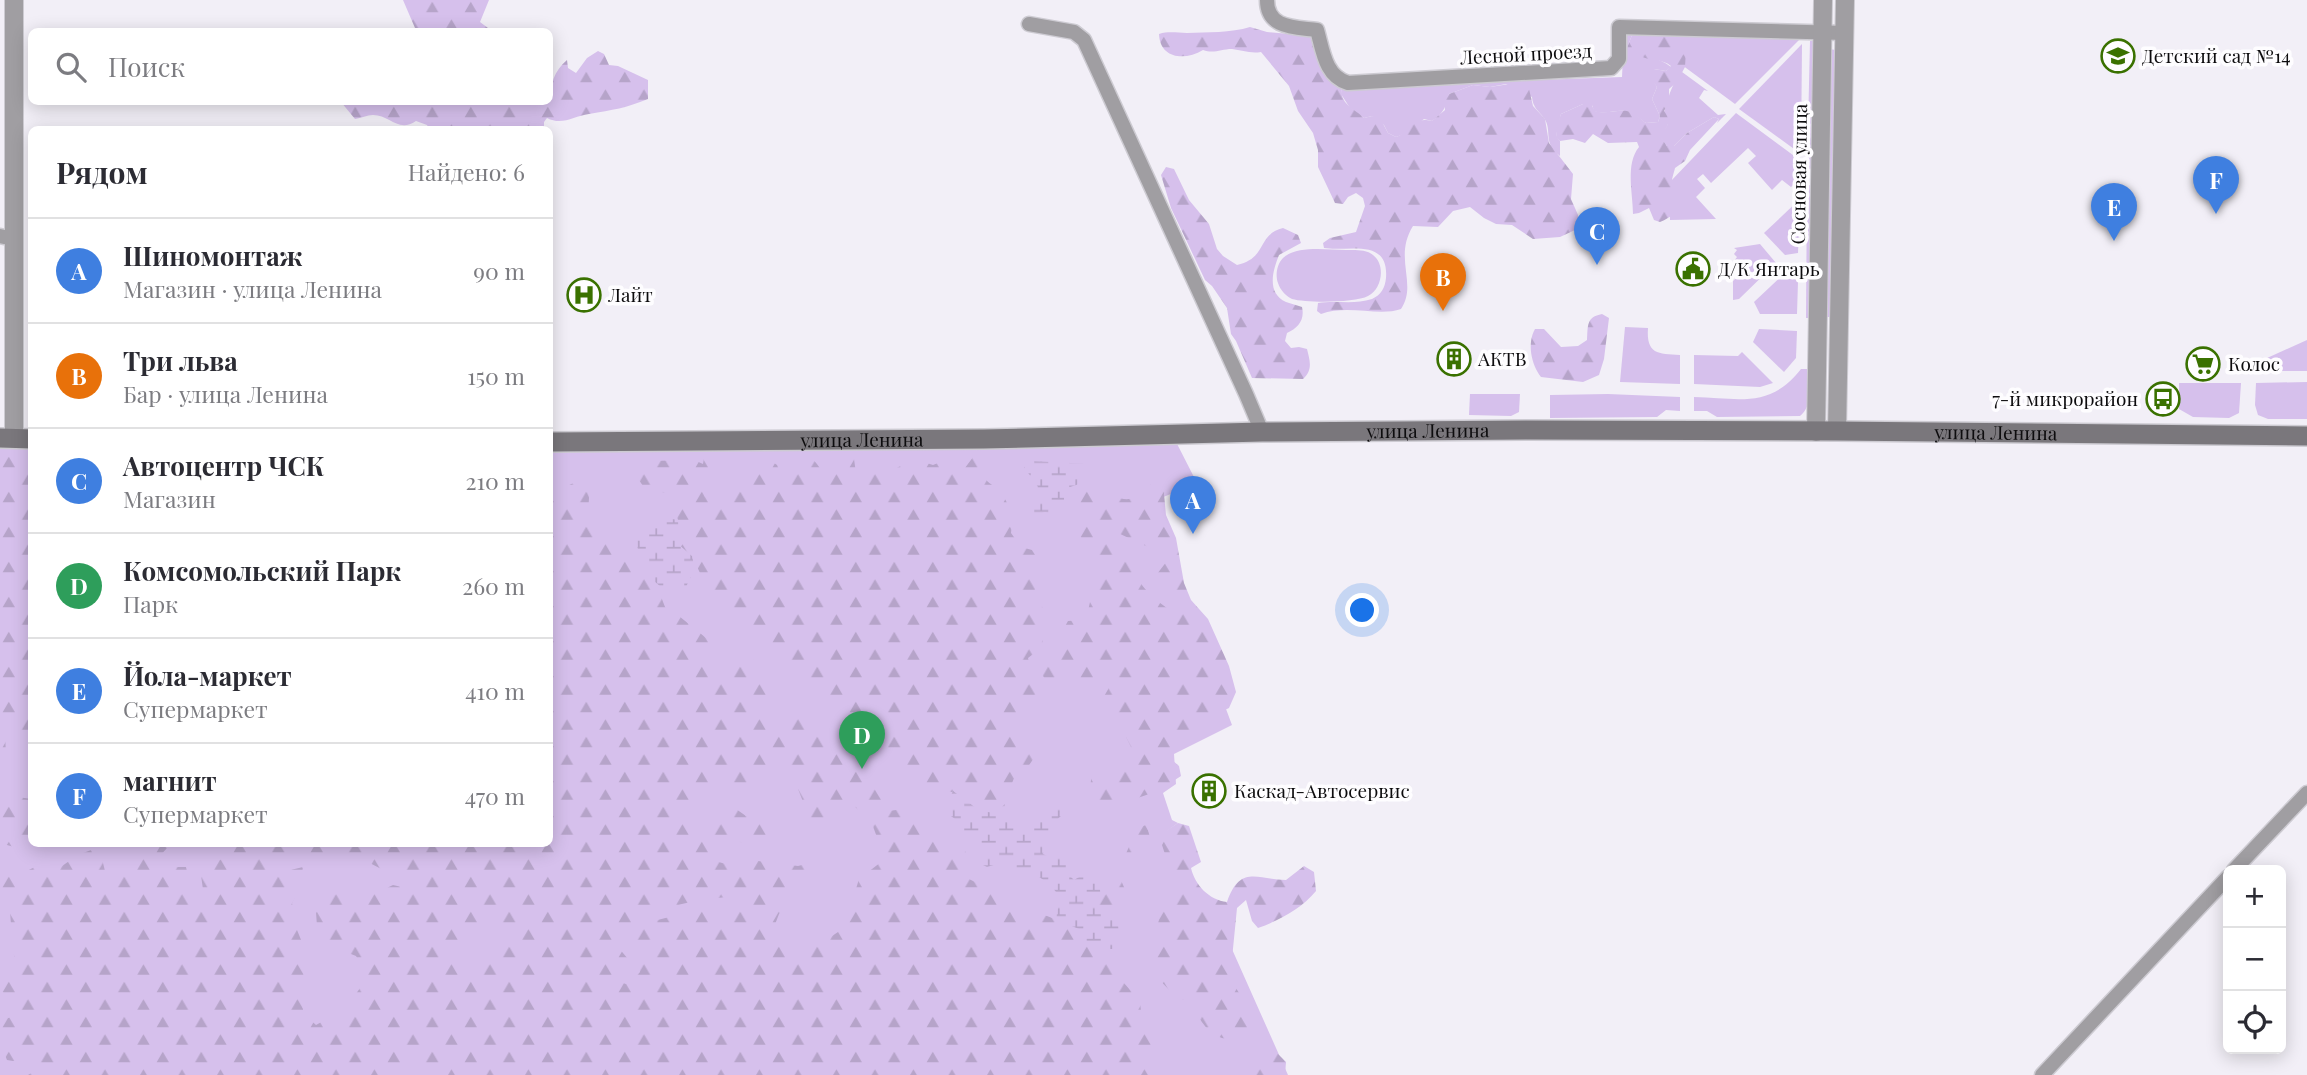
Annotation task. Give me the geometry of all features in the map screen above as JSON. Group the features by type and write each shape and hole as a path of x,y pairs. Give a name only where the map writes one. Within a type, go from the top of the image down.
{"main road":[{"name":"улица Ленина","path":"553,442 984,439 1262,432 1837,431 2307,436"}],"street":[{"path":"14,0 7,237 15,438"},
{"name":"Лесной проезд","path":"1267,0 1267,9 1272,19 1278,23 1317,30 1331,73 1338,80 1348,83 1611,68 1619,59 1619,27 1844,33"},
{"name":"Сосновая улица","path":"1816,432 1823,0"},
{"path":"1837,431 1845,0"},
{"path":"1029,24 1074,32 1084,40 1262,432"},
{"path":"2239,865 2307,793"},
{"path":"2042,1075 2223,882"}],"green space":[{"path":"403,0 489,0 480,22 488,28 415,28"},
{"path":"1250,27 1267,32 1312,36 1342,87 1345,102 1364,118 1380,118 1388,133 1396,137 1416,122 1432,121 1445,110 1444,101 1449,94 1473,85 1490,87 1516,83 1529,89 1533,106 1545,119 1549,143 1573,174 1571,199 1578,215 1575,230 1560,237 1533,239 1512,225 1496,224 1484,218 1470,207 1453,211 1438,227 1413,226 1405,249 1407,290 1401,309 1383,312 1342,310 1321,314 1317,311 1318,303 1372,299 1385,285 1385,265 1381,257 1374,252 1365,249 1324,248 1323,243 1330,238 1356,232 1365,206 1363,198 1356,193 1348,197 1343,204 1335,203 1318,167 1318,150 1313,133 1298,111 1289,86 1261,52 1203,50 1189,56 1175,55 1164,49 1159,34 1227,31"},
{"path":"1633,29 1798,36 1800,39 1735,104"},
{"path":"1624,31 1632,35 1627,48 1671,67 1666,71 1654,69 1654,82 1657,87 1652,99 1660,116 1658,122 1646,123 1625,111 1598,112 1594,111 1592,105 1583,104 1561,114 1556,136 1560,141 1560,156 1549,142 1547,123 1532,97 1506,84 1490,87 1473,85 1449,94 1444,110 1436,118 1432,121 1424,119 1396,137 1388,133 1384,125 1372,116 1364,118 1350,108 1341,94 1342,87 1622,77"},
{"path":"1642,32 1672,38 1696,38 1696,44 1686,49 1685,67 1677,82 1669,89 1669,101 1664,111 1667,115 1667,128 1661,137 1667,146 1674,146 1687,133 1714,117 1719,119 1690,150 1685,161 1675,168 1672,183 1675,211 1660,222 1654,220 1649,208 1633,214 1631,170 1639,147 1637,142 1608,143 1593,134 1585,143 1573,139 1560,141 1556,137 1561,114 1583,104 1585,98 1591,96 1595,100 1592,106 1595,111 1627,111 1646,123 1658,122 1660,116 1652,99 1657,87 1649,72 1654,69 1666,71 1671,66 1628,54 1627,48 1632,35"},
{"path":"1810,41 1816,41 1813,167 1807,171"},
{"path":"1802,44 1801,154 1739,109"},
{"path":"1829,49 1836,50 1833,317 1827,317"},
{"path":"598,51 604,54 609,65 618,66 648,80 648,99 563,121 547,118 544,126 428,126 416,121 404,125 371,115 355,119 343,105 553,105 553,82 559,69 567,60 568,68 576,73 587,58"},
{"path":"1682,72 1708,91 1704,90 1699,98 1718,115 1726,114 1717,123 1719,119 1714,117 1687,133 1674,146 1667,146 1660,137 1668,123 1664,112"},
{"path":"1736,113 1801,161 1800,178 1791,187 1782,180 1772,190 1748,163 1756,156 1748,148 1711,183 1703,174 1697,179 1705,188 1696,197 1716,219 1670,220 1669,183"},
{"path":"1166,167 1174,169 1189,200 1209,224 1217,249 1237,265 1253,257 1275,231 1283,228 1298,235 1301,243 1279,255 1273,287 1280,298 1302,307 1301,320 1287,333 1285,341 1291,348 1307,349 1309,369 1303,379 1252,378 1231,334 1227,308 1205,280 1171,208 1161,175"},
{"path":"1807,185 1812,185 1812,318 1806,318"},
{"path":"1800,199 1798,253 1785,255 1764,233"},
{"path":"1760,244 1776,263 1739,299 1733,300 1733,281 1737,271 1733,268 1737,264 1734,254 1737,250 1734,248"},
{"path":"1313,249 1360,250 1370,253 1380,265 1379,283 1368,296 1342,301 1308,301 1292,299 1280,288 1277,270 1281,260 1289,254"},
{"path":"1787,271 1798,281 1797,314 1760,314 1754,302"},
{"path":"1602,314 1609,318 1604,359 1599,375 1583,382 1541,377 1531,353 1535,329 1544,329 1561,347 1578,346 1587,340 1590,320"},
{"path":"1625,327 1648,328 1651,348 1660,353 1680,355 1680,384 1620,382"},
{"path":"1759,329 1797,331 1796,358 1784,372 1753,342"},
{"path":"2307,340 2307,371 2255,371 2256,363"},
{"path":"1742,352 1773,383 1760,387 1694,384 1694,355 1738,356"},
{"path":"1801,369 1811,369 1811,388 1807,407 1800,416 1717,417 1707,411 1694,411 1694,397 1739,399 1765,396 1789,382"},
{"path":"2307,382 2307,419 2268,419 2258,415 2255,405 2256,383"},
{"path":"2179,383 2241,383 2239,413 2229,418 2193,417 2179,409"},
{"path":"1470,394 1520,394 1519,412 1511,416 1469,415"},
{"path":"1550,395 1680,397 1680,411 1666,410 1657,417 1550,418"},
{"path":"1172,434 1197,483 1149,503 1232,725 1174,754 1176,784 1163,793 1172,820 1178,823 1167,831 1202,917 1215,911 1288,1075 0,1075 0,438 28,439 28,847 553,847 553,442"},
{"path":"791,451 811,458 824,475 844,461 845,452 854,459 856,473 863,474 900,467 911,458 933,465 948,459 964,469 974,456 985,461 986,480 998,489 1009,508 1011,533 1021,547 1032,550 1038,559 1032,575 1037,597 1046,614 1042,647 1028,658 1036,694 1018,720 1025,739 1036,755 1025,771 1016,774 1006,800 995,813 980,811 953,792 935,791 896,769 878,751 857,742 856,728 822,707 812,681 799,675 773,650 744,628 734,610 709,594 693,557 679,545 678,520 672,494 645,489 637,477 636,463 694,460 703,464 705,452 719,457 716,480 701,487 705,497 722,491 737,475 746,477 767,458 777,465 784,482 791,473 788,456"},
{"path":"28,455 28,742 18,728 5,733 6,756 0,766 0,457"},
{"path":"1031,461 1090,464 1081,474 1082,483 1064,489 1064,510 1056,515 1045,512 1030,517 1027,513 1038,487 1024,467"},
{"path":"586,477 588,514 613,540 614,553 629,552 644,562 653,576 666,609 674,612 711,642 708,667 730,672 739,658 752,658 766,680 781,689 758,706 776,715 781,729 789,728 798,712 815,734 835,747 846,763 866,775 888,811 905,809 916,820 938,830 946,846 964,849 970,860 967,878 977,883 996,885 1010,903 1023,911 1047,916 1080,929 1088,944 1104,949 1113,962 1115,973 1140,1001 1142,1023 1151,1034 1156,1052 1156,1075 427,1075 418,1067 405,1068 397,1075 28,1075 33,1072 30,1058 7,1060 0,1043 0,1016 9,1018 19,1009 0,990 0,971 12,976 19,968 13,952 10,911 18,905 6,897 0,902 0,875 27,871 44,862 62,866 78,855 99,847 106,875 124,863 132,852 131,847 168,847 156,860 155,878 175,867 186,867 190,885 206,911 200,868 207,862 235,857 220,847 553,847 553,484 563,488","holes":["777,768 792,774 810,819 821,821 853,805 871,821 885,859 859,879 844,928 823,942 779,945 769,940 779,914 806,878 806,864 798,866 758,861 733,866 715,861 710,852 728,837 753,847 773,829 770,816 746,816 736,809 720,812 697,823 682,810 694,797 727,786 762,782","343,853 362,859 391,874 423,882 419,891 393,885 366,898 327,893 316,912 318,941 356,956 368,977 345,1009 316,1025 304,1014 301,1000 306,952 297,930 292,903 300,886 303,867 278,873 267,866 275,855 317,857","748,891 758,895 743,903 642,924 635,938 640,972 626,984 610,979 618,976 628,959 613,941 614,933 670,907","490,927 500,934 497,946 477,963 454,960 441,954 462,939"]},
{"path":"1160,478 1166,479 1166,515 1176,538 1184,583 1191,600 1208,619 1229,666 1236,692 1229,708 1212,716 1207,727 1189,736 1178,736 1171,759 1179,766 1181,776 1158,791 1114,806 1099,801 1090,791 1092,769 1112,765 1129,766 1132,749 1118,721 1110,715 1097,715 1099,705 1110,686 1103,678 1088,700 1081,681 1073,673 1062,681 1048,684 1040,671 1068,621 1082,620 1088,611 1092,593 1105,579 1097,552 1067,524 1080,519 1084,514 1077,508 1071,486 1095,486 1118,498 1126,499 1136,498 1148,491 1151,484","holes":["1118,533 1161,553 1167,561 1157,574 1158,584 1178,598 1179,609 1173,612 1143,586 1135,561 1112,537"]},
{"path":"666,518 678,520 679,545 693,557 693,572 686,587 661,587 654,581 651,568 640,559 636,540 644,527"},
{"path":"953,791 980,811 995,813 1005,804 1003,816 1017,828 1029,829 1051,807 1062,801 1068,804 1061,816 1051,825 1043,854 1051,858 1065,855 1067,873 1074,880 1086,873 1096,880 1100,889 1100,900 1096,912 1105,916 1122,912 1117,922 1121,933 1118,949 1104,949 1088,944 1079,929 1057,920 1058,897 1049,884 1035,874 1031,872 1020,878 997,864 987,867 979,863 980,848 962,834 955,819 944,811"},
{"path":"0,799 28,799 28,838 21,849 0,843"},
{"path":"1178,823 1189,826 1201,862 1191,868 1196,880 1204,891 1220,901 1227,902 1232,890 1243,879 1258,877 1286,880 1304,866 1314,872 1316,891 1297,909 1274,921 1258,928 1252,921 1246,900 1237,908 1230,979 1258,1022 1249,1037 1225,1039 1207,1029 1197,1014 1207,997 1198,995 1181,1000 1158,977 1150,963 1149,947 1158,924 1161,906 1177,891 1162,845 1166,831"},
{"path":"1146,825 1150,840 1149,849 1141,862 1130,860 1125,856 1137,828"},
{"path":"1120,878 1130,901 1122,912 1105,916 1095,911 1102,898"},
{"path":"1276,1052 1286,1062 1285,1075 1246,1075 1256,1061"}],"place":[{"name":"Детский сад №14","path":"2118,56"},
{"name":"магнит","path":"2216,214"},
{"name":"Йола-маркет","path":"2114,241"},
{"name":"Автоцентр ЧСК","path":"1597,265"},
{"name":"Д/К Янтарь","path":"1693,269"},
{"name":"Лайт","path":"584,295"},
{"name":"Три льва","path":"1443,311"},
{"name":"АКТВ","path":"1454,359"},
{"name":"Колос","path":"2203,364"},
{"name":"7-й микрорайон","path":"2163,399"},
{"name":"Шиномонтаж","path":"1193,534"},
{"name":"Комсомольский Парк","path":"862,769"},
{"name":"Каскад-Автосервис","path":"1209,791"}]}
